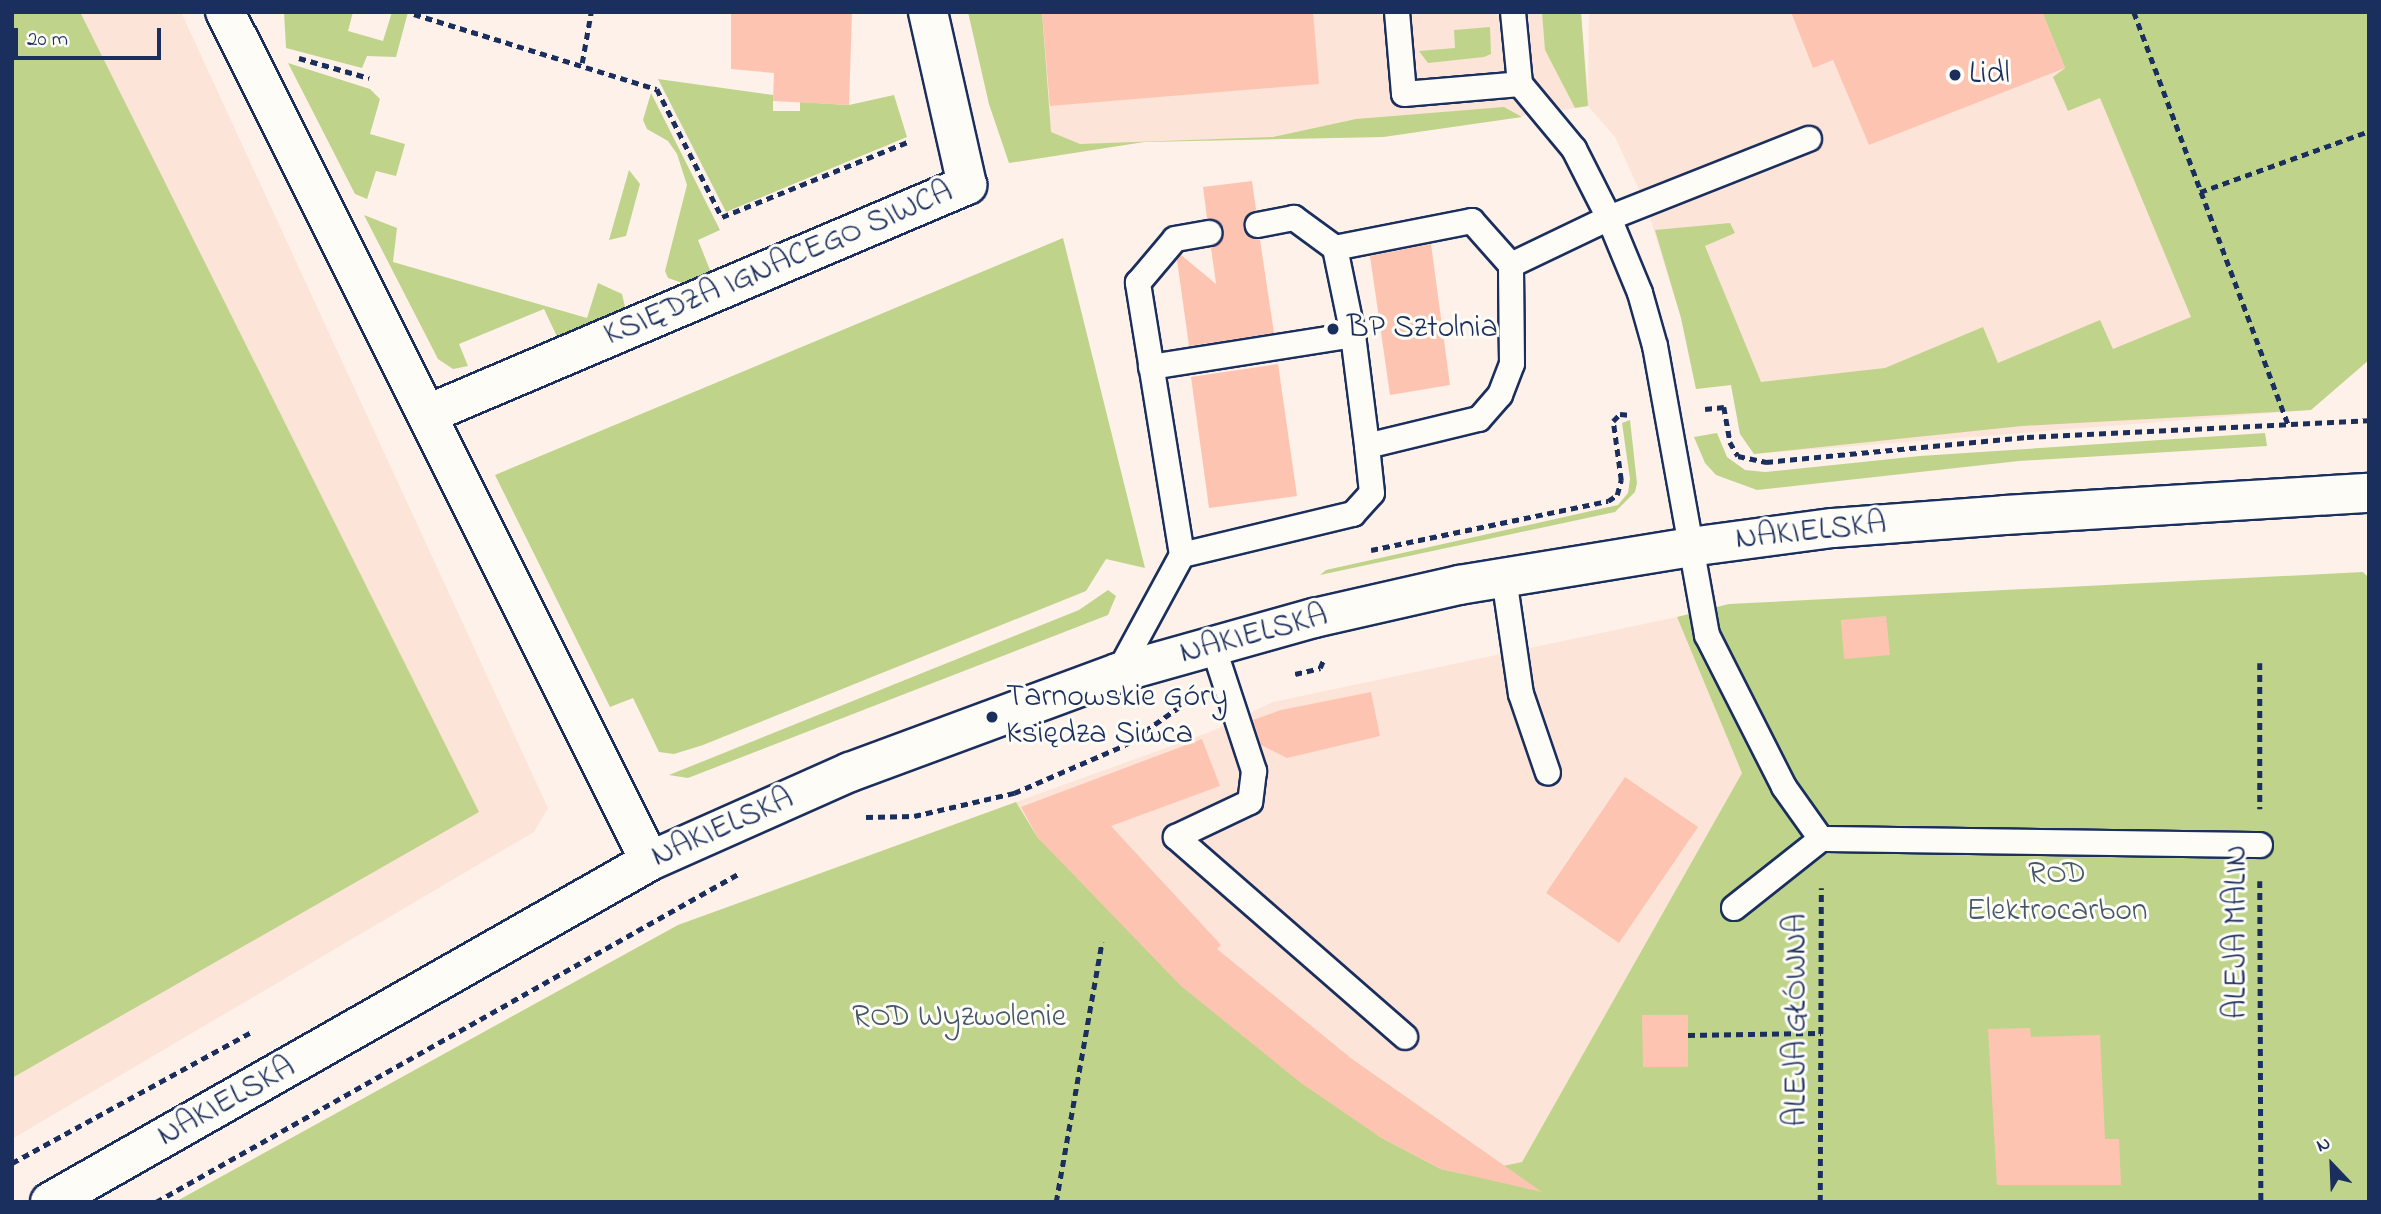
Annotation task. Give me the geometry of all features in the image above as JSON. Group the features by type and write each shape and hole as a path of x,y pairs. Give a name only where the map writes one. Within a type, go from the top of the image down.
{"street":[{"path":"225,12 650,861"},
{"name":"KSIĘDZA IGNACEGO SIWCA","path":"428,414 967,185 928,12"},
{"name":"NAKIELSKA","path":"50,1202 650,861 850,772 1118,673 1314,618 1504,578 1690,547 1833,528 2369,493"}],"lane":[{"path":"1397,12 1404,94 1520,83"},
{"path":"1513,12 1520,83 1574,149 1609,218 1656,346 1707,635 1784,787 1821,839"},
{"path":"1511,265 1609,218 1809,139"},
{"path":"1182,555 1353,514 1372,493 1353,335 1335,248 1294,218 1258,225"},
{"path":"1335,248 1472,221 1511,265 1512,364 1500,395 1479,419 1367,446"},
{"path":"1118,673 1182,555 1138,283 1175,239 1209,233"},
{"path":"1152,368 1353,335"},
{"path":"1504,578 1521,694 1548,773"},
{"path":"1213,646 1254,771 1250,802 1176,836 1405,1037"},
{"path":"1734,908 1821,839 2260,845"}],"path":[{"path":"582,63 591,12"},
{"path":"2134,12 2288,424"},
{"path":"414,14 582,63 657,89 722,217 914,139"},
{"path":"295,57 369,78"},
{"path":"2200,192 2369,131"},
{"path":"1702,409 1724,407 1730,442 1738,456 1766,462 2027,437 2369,420"},
{"path":"1367,551 1608,501 1617,495 1621,480 1613,421 1620,414 1646,416"},
{"name":"ALEJA MALIN","path":"2260,663 2261,1202"},
{"path":"862,817 914,816 1014,793 1125,745 1164,716"},
{"name":"ALEJA GŁÓWNA","path":"1821,839 1821,1202"},
{"path":"156,1202 691,904 744,870"},
{"path":"1056,1202 1102,942"},
{"path":"1688,1035 1821,1032"},
{"path":"12,1163 226,1046"}],"shaded area":[{"path":"12,12 181,12 548,808 534,832 12,1139"},
{"path":"968,12 1581,12 1588,94 1589,12 2150,12 2311,410 1754,454 1740,434 1731,385 1696,389 1681,318 1646,205 1615,137 1588,106 1383,137 1144,142 1009,163 989,104"},
{"path":"1677,617 1742,773 1522,1162 1464,1174 1441,1169 1380,1137 1038,838 1016,802 1210,732 1273,702"}],"green space":[{"path":"12,12 80,12 479,812 12,1078"},
{"path":"284,12 353,12 348,31 383,41 392,12 408,12 396,57 367,56 362,68 286,48"},
{"path":"968,12 1042,12 1051,132 1080,144 1273,137 1356,119 1504,107 1522,117 1383,137 1144,142 1009,163 989,104"},
{"path":"1542,12 1581,12 1588,106 1575,108 1545,50"},
{"path":"2042,12 2369,12 2369,360 2311,410 2022,426 1754,454 1740,434 1731,385 1696,389 1681,318 1655,230 1730,223 1735,233 1705,246 1761,382 1885,368 1983,327 1998,363 2100,320 2113,349 2191,317 2100,98 2068,111 2053,77 2065,68"},
{"path":"1490,27 1491,54 1484,57 1428,63 1419,51 1455,48 1454,30"},
{"path":"288,63 370,89 380,99 370,134 405,144 396,176 376,171 367,199 355,194"},
{"path":"658,79 773,95 773,111 800,111 800,102 849,105 894,95 907,137 726,212"},
{"path":"651,93 720,230 698,240 712,275 688,285 668,278 665,271 687,185 677,154 668,141 647,129 643,120"},
{"path":"629,170 640,184 626,236 609,240"},
{"path":"364,215 397,228 393,262 587,318 598,283 622,294 625,307 620,317 560,343 544,309 459,344 468,366 453,369 438,359"},
{"path":"1063,238 1145,568 1106,559 1086,591 703,745 674,754 659,752 633,698 610,707 495,475"},
{"path":"1630,420 1637,483 1635,492 1615,512 1320,575 1326,570 1618,505 1628,493 1630,479 1622,423"},
{"path":"1717,433 1727,457 1745,470 1765,472 1920,456 2265,433 2267,446 2019,461 1757,490 1716,475 1705,463 1694,437"},
{"name":"ROD Elektrocarbon","path":"2363,572 2369,578 2369,1202 175,1202 678,925 1016,802 1038,838 1380,1137 1441,1169 1464,1174 1522,1162 1742,773 1677,617 1729,604"},
{"path":"1108,590 1116,596 1108,615 688,778 669,775 1079,610"}],"building":[{"path":"731,12 852,12 849,105 773,101 774,73 731,69"},
{"path":"1042,12 1313,12 1319,84 1050,106"},
{"name":"Lidl","path":"1791,12 2042,12 2065,68 1869,145 1833,60 1813,68"},
{"path":"1252,181 1256,210 1248,214 1243,227 1247,235 1260,240 1274,333 1189,346 1177,260 1181,255 1216,284 1211,248 1223,237 1220,223 1207,218 1203,187"},
{"path":"1431,244 1450,385 1390,395 1370,256"},
{"path":"1278,364 1297,496 1209,508 1191,377"},
{"path":"1886,616 1890,655 1844,659 1841,620"},
{"path":"1371,692 1380,736 1287,758 1261,745 1253,720 1281,710"},
{"path":"1202,739 1220,786 1111,826 1221,945 1217,949 1352,1059 1542,1192 1441,1169 1380,1137 1301,1083 1181,986 1038,838 1021,807"},
{"path":"1625,777 1698,827 1619,943 1546,893"},
{"path":"1642,1015 1688,1015 1688,1067 1643,1067"},
{"path":"2030,1028 2031,1037 2100,1035 2105,1139 2119,1139 2121,1185 1997,1185 1988,1029"}],"place":[{"name":"Lidl","path":"1955,75"},
{"name":"BP Sztolnia","path":"1333,329"},
{"name":"Tarnowskie Góry Księdza Siwca","path":"992,717"}],"park label":[{"name":"ROD Wyzwolenie","path":"959,1018"}]}
